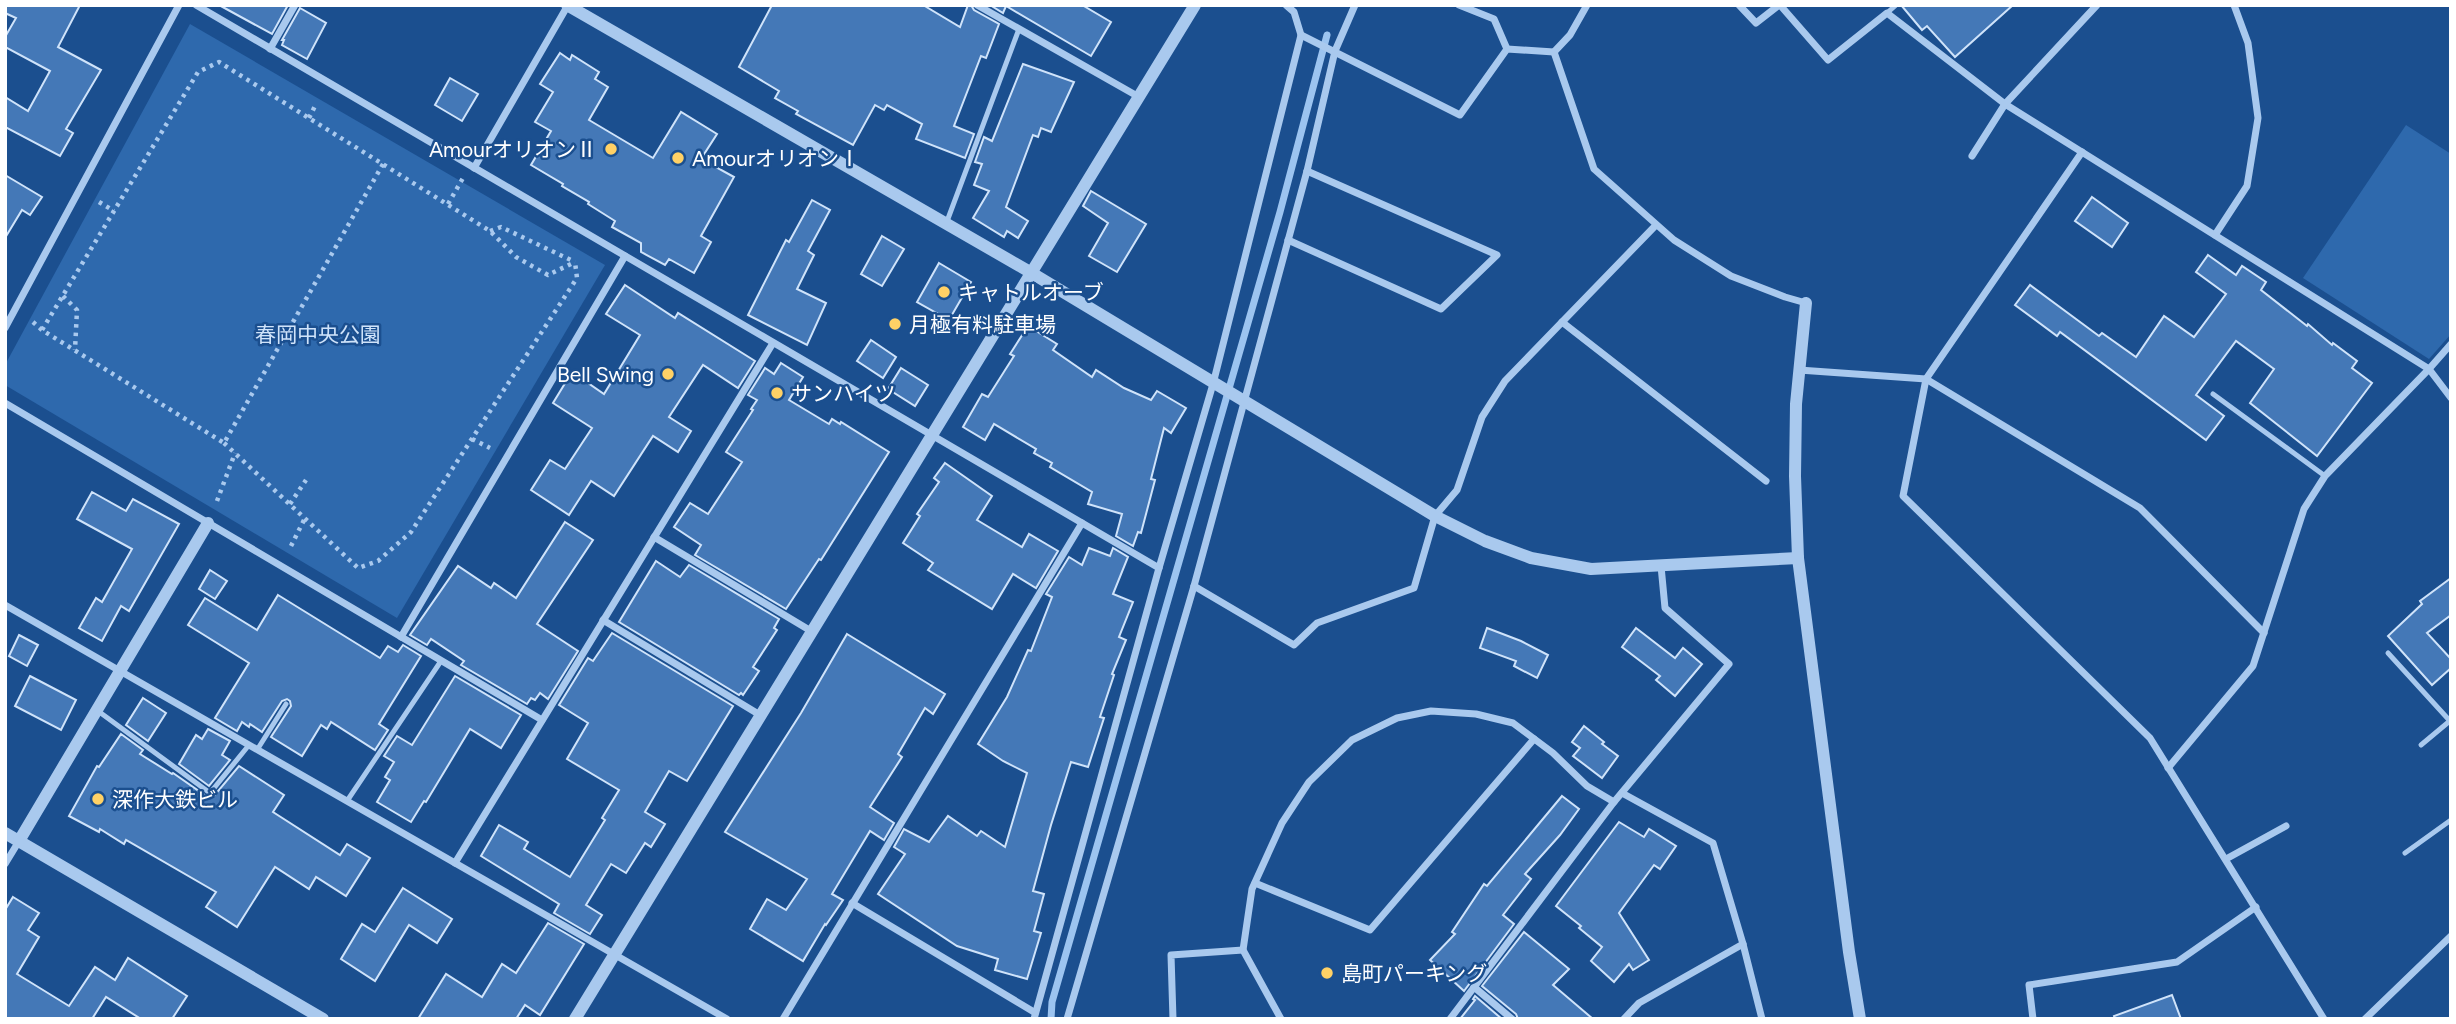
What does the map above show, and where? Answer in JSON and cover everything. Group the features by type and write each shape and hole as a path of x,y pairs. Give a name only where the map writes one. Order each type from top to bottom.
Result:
{"street":[{"path":"5,328 180,5"},
{"path":"196,5 1159,568"},
{"path":"270,49 295,5"},
{"path":"474,168 568,5 1030,272 1435,516 1485,541 1531,558 1591,569 1798,558"},
{"path":"977,5 1139,97"},
{"path":"575,1019 1195,5"},
{"path":"852,903 1034,1015 1213,384 1301,36 1294,12 1286,5"},
{"path":"1067,1019 1194,586 1307,171 1335,51 1355,5"},
{"path":"1459,5 1494,19 1507,49"},
{"path":"1554,52 1570,35 1587,5"},
{"path":"1739,5 1756,23 1779,5 1828,60 1887,13 2005,104 2429,369 2451,398"},
{"path":"1972,156 2005,104 2097,5"},
{"path":"2215,235 2247,186 2258,118 2248,43 2234,5"},
{"path":"1301,36 1460,115 1507,49"},
{"path":"1507,49 1554,52"},
{"path":"1554,52 1594,169 1674,240 1731,276 1806,303 1796,404 1798,558 1860,1019"},
{"path":"2082,152 1926,379 1903,496 2150,738 2325,1019"},
{"path":"1288,240 1441,309 1497,255 1307,171"},
{"path":"1194,586 1294,645 1317,623 1414,589 1435,516 1457,490 1482,417 1505,380 1656,225"},
{"path":"401,637 625,256"},
{"path":"1562,322 1766,481"},
{"path":"455,863 773,343"},
{"path":"2168,768 2253,666 2304,509 2325,476 2451,344"},
{"path":"1799,370 1926,379 2140,508 2264,634"},
{"path":"5,403 542,720"},
{"path":"5,864 208,523"},
{"path":"783,1019 1082,523"},
{"path":"654,537 811,631"},
{"path":"1450,1019 1614,802 1729,664 1665,608 1661,566"},
{"path":"5,605 727,1019"},
{"path":"603,620 760,715"},
{"path":"1281,1019 1243,950 1255,883 1282,823 1309,782 1352,740 1397,718 1431,711 1476,714 1513,723 1553,753 1587,786 1614,802"},
{"path":"1255,883 1370,930 1534,739"},
{"path":"1622,793 1713,843 1744,944 1762,1019"},
{"path":"2226,859 2286,826"},
{"path":"5,833 323,1019"},
{"path":"2033,1019 2029,985 2177,962 2256,906"},
{"path":"2365,1019 2451,936"},
{"path":"1624,1019 1639,1003 1744,944"},
{"path":"1173,1019 1171,955 1243,950"},
{"path":"1474,987 1512,1019"}],"lane":[{"path":"1887,13 1896,5"},
{"path":"946,224 1019,29"},
{"path":"2213,394 2325,476"},
{"path":"2388,653 2450,720 2421,745"},
{"path":"347,801 441,661"},
{"path":"257,750 286,704"},
{"path":"97,710 211,793 249,745"},
{"path":"2405,853 2451,820"}],"path":[{"path":"42,330 198,72 219,62 490,231 516,257 548,275 575,262"},
{"path":"309,118 317,103"},
{"path":"224,443 383,164"},
{"path":"448,204 465,174"},
{"path":"99,201 114,211"},
{"path":"490,231 501,227 575,262"},
{"path":"33,322 224,443 358,568 378,561 411,532 577,278 575,262"},
{"path":"63,296 77,310 75,350"},
{"path":"472,439 490,448"},
{"path":"217,500 235,453"},
{"path":"290,504 306,480"},
{"path":"291,546 305,518"}],"green space":[{"name":"春岡中央公園","path":"190,24 605,265 397,618 5,385 5,365"},
{"path":"2406,125 2451,154 2451,334 2429,359 2303,278"}],"building":[{"path":"5,5 80,5 58,47 101,70 66,129 73,133 60,156 5,127 5,97 28,111 50,71 5,47 5,37 16,18 5,13"},
{"path":"219,5 288,5 272,34"},
{"path":"772,5 923,5 960,27 968,5 971,5 974,10 999,24 986,58 981,56 954,126 974,134 965,158 916,139 922,124 887,105 884,110 875,105 853,145 796,114 798,111 775,98 779,91 739,67"},
{"path":"990,5 1082,5 1111,22 1091,56 1006,6 1003,13"},
{"path":"1901,5 2013,5 1955,57 1927,26 1922,30"},
{"path":"300,8 326,23 307,59 282,45 282,40"},
{"path":"560,53 570,60 572,55 599,72 595,79 608,87 589,120 653,158 681,112 717,134 701,159 734,177 701,236 711,242 694,273 669,259 665,265 641,252 641,243 612,227 615,221 531,165 551,131 535,122 553,92 540,84"},
{"path":"1023,64 1074,82 1051,132 1041,128 1038,137 1033,135 1006,207 1028,221 1018,238 1007,231 1004,237 973,218 989,191 974,185 982,164 975,162 984,137 992,141"},
{"path":"450,78 478,94 462,121 435,105"},
{"path":"5,175 42,197 30,215 22,210 5,238"},
{"path":"1091,191 1146,224 1117,272 1089,256 1108,223 1083,206"},
{"path":"2092,197 2128,223 2112,247 2075,221"},
{"path":"812,200 830,210 808,251 814,255 797,289 826,303 807,345 748,315 786,240 789,242"},
{"path":"882,236 904,249 882,286 861,274"},
{"path":"2208,255 2236,275 2242,266 2266,282 2261,290 2357,361 2352,368 2372,383 2317,456 2250,403 2274,369 2236,341 2196,395 2224,416 2206,440 2060,332 2057,336 2015,305 2030,285 2099,336 2102,333 2136,357 2164,316 2194,337 2226,294 2196,272"},
{"name":"キャトルオーブ","path":"939,263 971,282 949,320 917,302"},
{"path":"625,285 675,318 678,313 755,361 738,388 703,365 669,417 691,431 678,452 653,436 614,496 591,481 569,515 531,490 550,460 565,469 592,428 553,403 572,372 604,394 640,335 606,314"},
{"path":"1028,326 1057,344 1053,350 1092,377 1096,370 1124,388 1151,400 1157,391 1186,408 1171,433 1164,428 1151,479 1155,480 1141,533 1138,532 1133,546 1116,536 1122,514 1088,504 1092,492 1050,467 1052,463 1034,453 1036,449 994,424 985,440 963,427 982,394 988,397 1014,356 1010,354"},
{"path":"871,340 896,357 883,378 857,361"},
{"path":"781,363 803,377 789,400 829,424 832,419 840,424 841,422 889,452 821,560 819,559 786,609 695,555 701,545 674,527 690,503 708,514 742,462 726,452 757,400 748,395 765,368 774,374"},
{"path":"901,368 928,385 915,406 888,389"},
{"path":"945,463 992,496 977,520 1022,547 1029,534 1058,551 1036,588 1013,574 992,609 928,570 933,563 903,543 920,516 917,514 939,482 934,478"},
{"path":"92,492 126,511 133,499 179,524 129,611 121,606 102,641 79,628 96,598 102,602 132,549 77,519"},
{"path":"565,522 593,540 537,624 578,651 548,699 540,693 535,700 531,698 527,704 461,665 464,661 431,639 427,645 410,635 458,566 491,588 494,583 516,598"},
{"path":"1089,548 1110,556 1113,548 1128,557 1113,594 1133,602 1119,637 1126,640 1112,674 1114,675 1100,717 1104,718 1088,767 1071,762 1051,825 1033,891 1044,894 1034,931 1041,933 1027,979 995,970 998,959 957,946 878,894 905,854 894,847 904,829 929,842 948,816 977,836 981,831 1005,847 1027,773 978,744 1007,697 1028,650 1031,651 1052,597 1046,594 1069,557 1082,565"},
{"path":"656,561 680,577 689,565 779,619 774,628 777,630 753,667 759,671 743,695 619,622"},
{"path":"210,570 227,581 215,599 199,589"},
{"path":"2451,578 2451,615 2427,633 2451,659 2451,668 2432,685 2388,636 2422,604 2420,601"},
{"path":"278,595 380,658 388,646 398,652 403,645 421,656 379,724 388,730 375,750 331,722 327,729 321,725 302,756 271,737 291,706 287,699 282,701 262,732 242,722 237,731 215,718 249,663 188,625 205,598 257,630"},
{"path":"1487,628 1548,655 1537,678 1514,666 1516,661 1480,648"},
{"path":"1636,628 1675,658 1683,648 1702,664 1675,696 1656,680 1660,676 1622,647"},
{"path":"612,633 733,706 687,781 669,771 645,812 665,824 651,847 645,843 626,873 611,864 586,905 602,915 590,934 554,913 559,904 481,856 499,825 528,842 524,849 570,877 605,820 602,818 619,790 567,759 588,723 559,705 588,658 593,661"},
{"path":"847,634 945,694 933,714 925,708 898,754 902,757 870,807 894,823 884,840 870,831 832,894 843,900 803,961 750,929 767,899 786,910 807,879 725,832 801,713"},
{"path":"19,635 38,645 27,666 9,656"},
{"path":"30,676 76,700 61,730 15,706"},
{"path":"455,676 521,715 501,748 470,729 411,822 377,802 390,780 385,777 394,762 384,756 397,736 412,745"},
{"path":"143,698 166,713 148,741 126,725"},
{"path":"1584,726 1618,756 1602,778 1573,756 1580,748 1572,742"},
{"path":"208,729 230,741 222,755 230,760 209,786 179,764 196,735 202,739"},
{"path":"121,734 143,750 140,754 209,798 214,796 239,766 284,795 273,812 340,855 347,844 370,858 346,896 316,877 309,889 275,867 237,927 206,907 216,892 126,840 124,844 100,829 99,832 69,816 97,766 99,767"},
{"path":"1562,796 1579,809 1525,874 1531,879 1503,915 1514,924 1464,991 1430,960 1455,934 1452,932 1484,884 1487,886"},
{"path":"1619,822 1644,837 1649,829 1676,846 1660,869 1654,865 1619,913 1649,960 1633,970 1629,964 1614,982 1591,961 1602,947 1556,906"},
{"path":"403,888 452,919 437,943 409,925 375,981 341,959 362,924 375,932"},
{"path":"13,897 39,913 28,930 39,937 17,974 69,1006 95,967 115,980 128,958 187,996 172,1019 141,1019 106,997 92,1019 5,1019 5,910"},
{"path":"548,923 584,944 540,1015 525,1005 516,1019 418,1019 446,974 482,997 502,964 516,973"},
{"path":"1524,932 1569,969 1553,985 1593,1019 1518,1019 1516,1014 1482,986"},
{"path":"2172,995 2181,1019 2115,1019 2114,1016"},
{"path":"1475,996 1502,1019 1460,1019 1475,1000"}],"waterway":[{"path":"1051,1019 1052,1002 1280,212 1327,35"}],"place":[{"name":"AmourオリオンⅡ","path":"611,149"},
{"name":"AmourオリオンⅠ","path":"678,158"},
{"name":"キャトルオーブ","path":"944,292"},
{"name":"月極有料駐車場","path":"895,324"},
{"name":"Bell Swing","path":"668,374"},
{"name":"サンハイツ","path":"777,393"},
{"name":"深作大鉄ビル","path":"98,799"},
{"name":"島町パーキング","path":"1327,973"}]}
